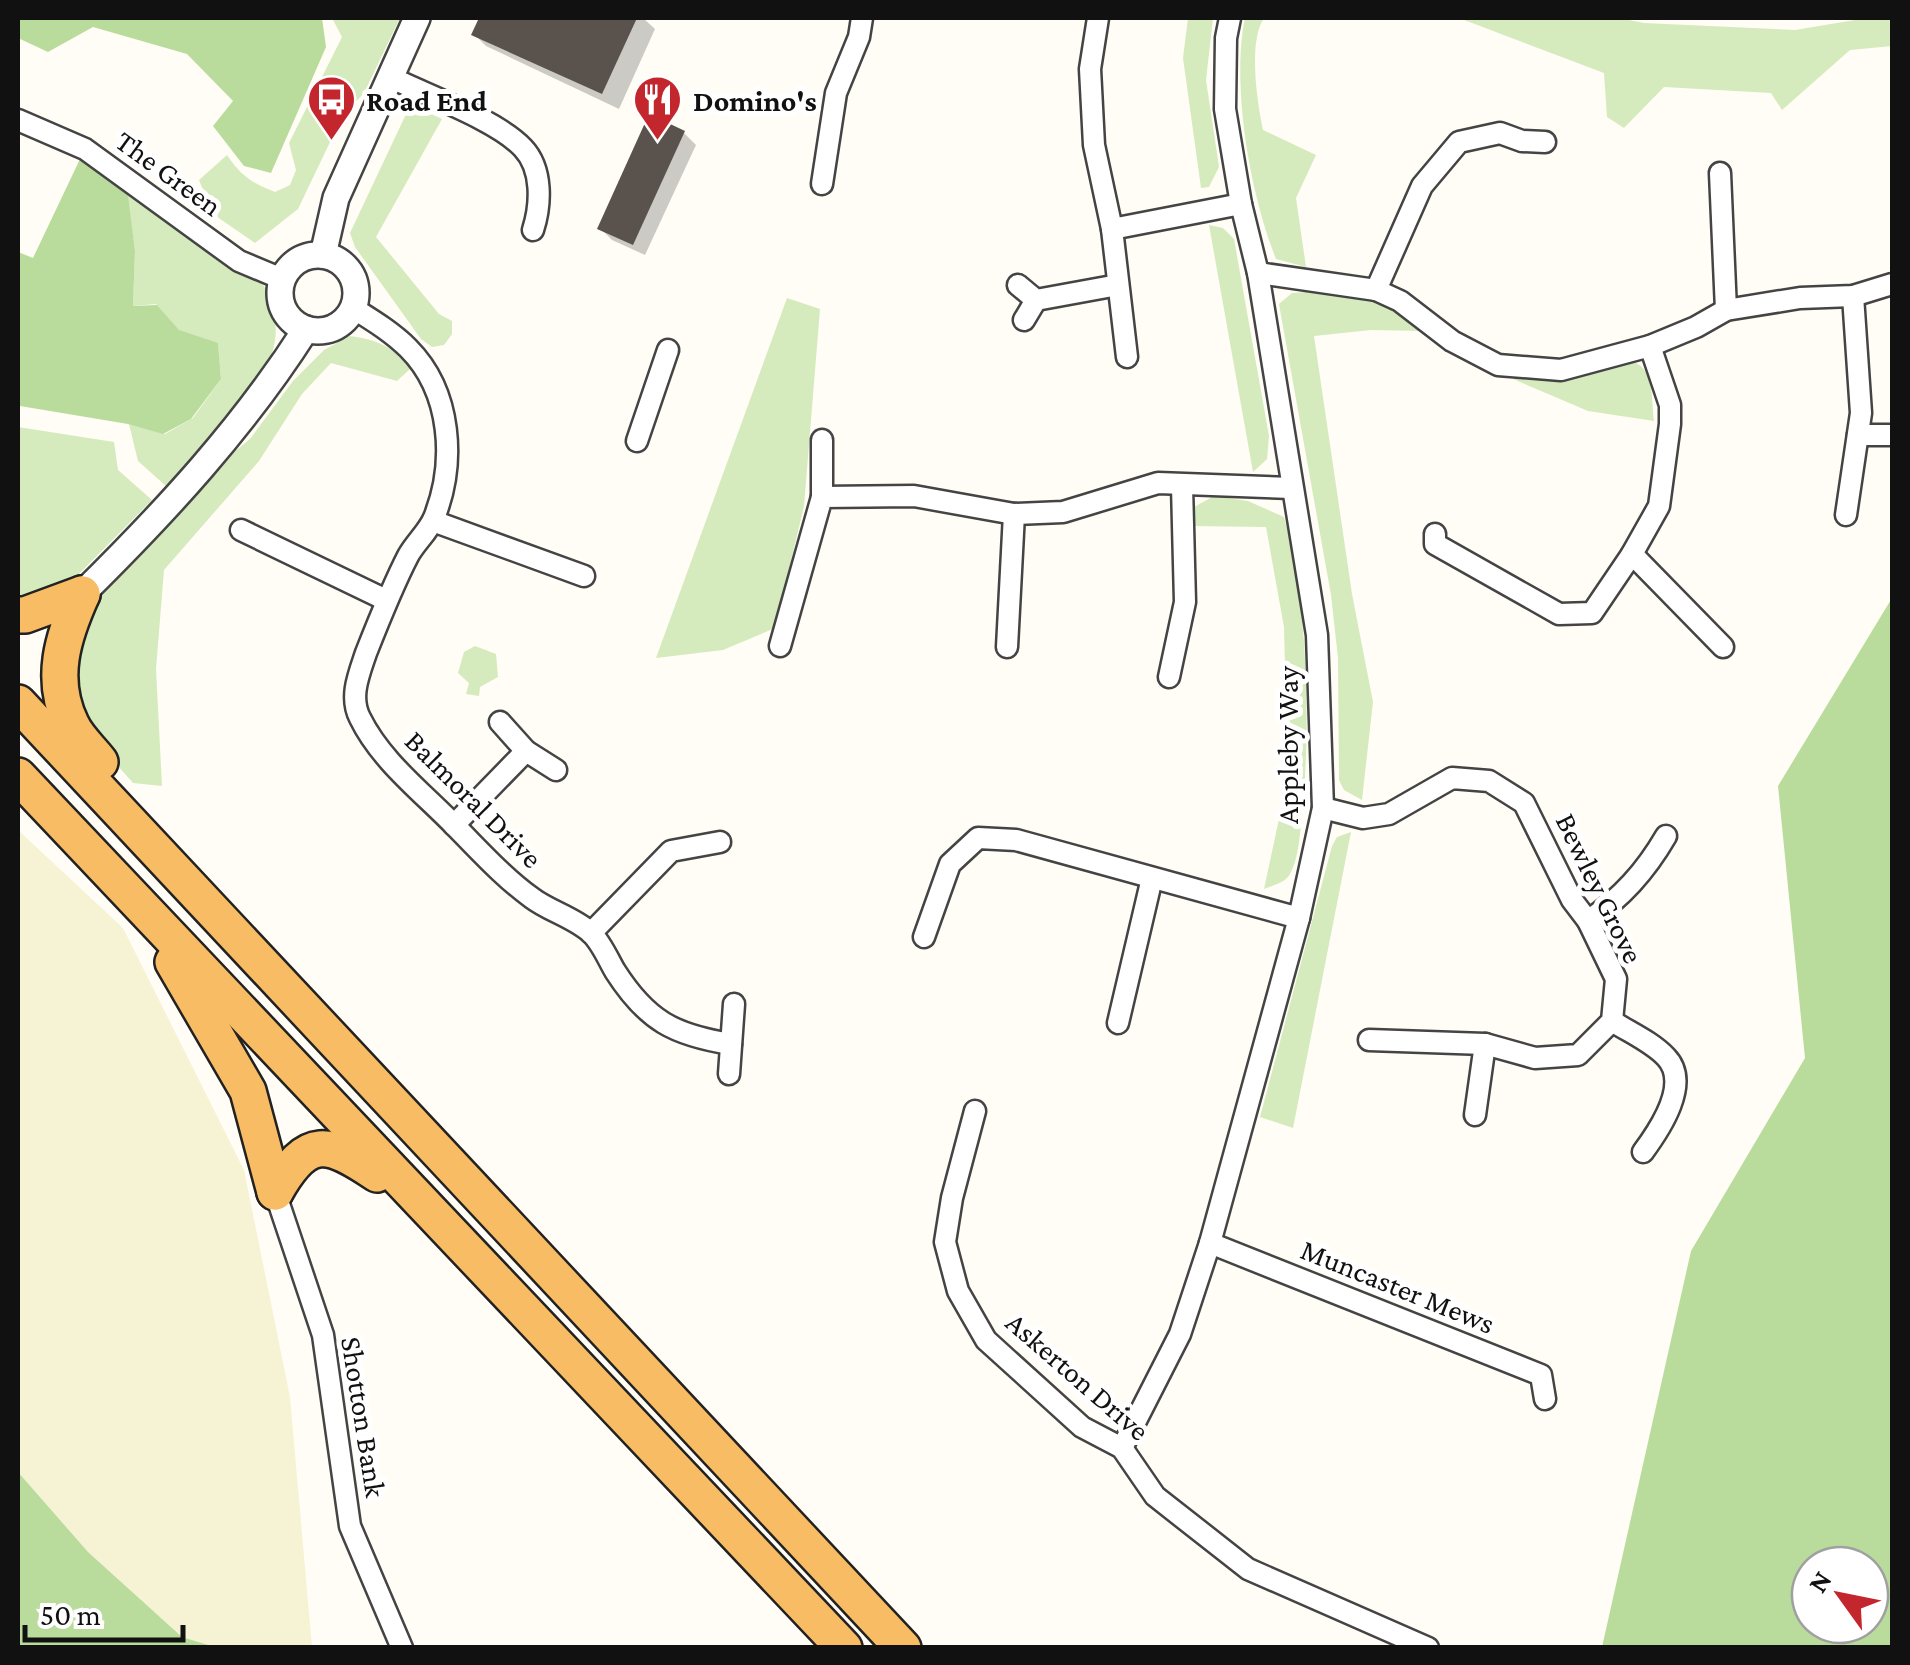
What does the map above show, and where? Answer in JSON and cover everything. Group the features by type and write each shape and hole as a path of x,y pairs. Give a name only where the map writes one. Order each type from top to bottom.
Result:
{"highway":[{"path":"18,614 25,615 82,594"},
{"path":"82,594 66,628 59,656 60,686 71,725 128,796 198,897"},
{"path":"18,703 903,1648"},
{"path":"18,776 844,1648"},
{"path":"134,900 248,1092 275,1192"},
{"path":"275,1192 289,1168 320,1148 344,1151 422,1203"}],"street":[{"path":"324,255 336,198 417,18"},
{"path":"822,184 836,92 859,37 862,18"},
{"path":"1098,18 1090,69 1094,144 1112,229 1127,358"},
{"name":"Appleby Way","path":"1122,1448 1180,1334 1210,1243 1299,918 1323,808 1317,635 1258,273 1241,204 1225,109 1230,18"},
{"path":"390,77 503,132 526,150 538,181 539,210 533,230"},
{"name":"The Green","path":"18,120 84,149 239,261 282,279"},
{"path":"1376,290 1422,186 1459,142 1500,133 1522,141 1545,142"},
{"path":"1720,173 1726,310"},
{"path":"1112,229 1241,204"},
{"path":"324,255 340,261 350,271 356,289 353,308 346,319 332,328 306,329 286,314 279,291 282,279 298,259 324,255"},
{"path":"1258,273 1376,290 1400,302 1452,341 1498,365 1561,370 1650,346 1726,310 1800,298 1853,296 1892,284"},
{"path":"1018,285 1036,300"},
{"path":"1024,320 1036,300 1118,286"},
{"path":"1846,515 1861,413 1853,296"},
{"name":"Balmoral Drive","path":"353,308 409,349 429,374 439,400 448,446 433,521 411,551 386,600 357,677 354,692 358,716 392,763 532,898 590,933 652,1017 692,1038 731,1044"},
{"path":"82,594 159,518 226,442 274,380 306,329"},
{"path":"1435,534 1434,544 1559,614 1592,612 1659,506 1670,405 1650,346"},
{"path":"637,441 668,350"},
{"path":"1858,435 1892,435"},
{"path":"780,646 822,497 822,440"},
{"path":"822,497 914,496 1014,514 1063,512 1158,483 1292,488"},
{"path":"1169,677 1185,602 1182,486"},
{"path":"1007,647 1014,514"},
{"path":"433,521 584,576"},
{"path":"242,530 386,600"},
{"path":"1632,554 1723,647"},
{"path":"500,722 526,751 556,770"},
{"path":"454,825 526,751"},
{"name":"Bewley Grove","path":"1323,808 1362,818 1390,814 1452,778 1489,781 1524,803 1616,979 1612,1021"},
{"path":"1588,921 1626,892 1649,866 1666,836"},
{"path":"924,937 950,864 978,838 1016,840 1299,918"},
{"path":"590,933 672,851 720,842"},
{"path":"1118,1022 1152,878"},
{"path":"728,1074 734,1004"},
{"path":"1368,1040 1486,1044 1535,1058 1578,1055 1612,1021 1663,1053 1674,1072 1672,1100 1643,1152"},
{"path":"1475,1115 1486,1044"},
{"name":"Askerton Drive","path":"975,1111 945,1242 958,1291 986,1340 1082,1427 1122,1448 1156,1496 1248,1569 1428,1648"},
{"name":"Shotton Bank","path":"275,1192 323,1335 350,1526 402,1648"},
{"name":"Muncaster Mews","path":"1210,1243 1542,1374 1545,1399"}],"shaded area":[{"path":"18,830 123,928 244,1170 290,1397 312,1647 215,1647 182,1637 88,1552 18,1472"}],"green space":[{"path":"18,18 322,18 326,47 271,173 244,166 213,126 233,101 187,54 93,27 48,52 18,38"},
{"path":"332,18 400,18 364,93 342,117 298,209 255,243 213,214 199,180 227,155 242,174 260,185 275,192 290,185 296,170 289,143 342,37"},
{"path":"1188,18 1213,18 1206,80 1219,167 1209,187 1201,188 1183,58"},
{"path":"1245,18 1264,18 1255,56 1263,130 1316,155 1296,198 1306,267 1276,259 1258,203 1242,107 1241,45"},
{"path":"1459,18 1619,18 1644,23 1795,30 1867,18 1892,18 1892,46 1850,50 1782,110 1771,93 1664,87 1624,128 1607,117 1604,73"},
{"path":"408,110 442,119 376,237 439,314 452,321 452,334 444,345 432,347 421,339 355,247 350,233"},
{"path":"81,157 127,188 135,251 133,306 157,305 179,330 218,343 221,379 191,419 163,434 128,424 20,406 18,252 33,258"},
{"path":"126,189 259,280 269,295 274,314 276,335 267,363 167,487 138,461 129,424 165,434 193,418 221,379 218,344 180,332 156,304 133,306 135,250"},
{"path":"1209,225 1223,228 1234,239 1269,436 1267,459 1253,472"},
{"path":"1292,293 1377,300 1422,331 1371,330 1314,336 1352,594 1373,702 1362,800 1344,790 1339,780 1338,658 1331,595 1279,304"},
{"path":"787,298 820,309 804,506 775,628 723,650 656,658"},
{"path":"350,336 384,345 410,369 397,381 331,363 302,394 259,461 164,570 156,669 162,786 133,783 80,723 70,667 89,601 216,467 250,439 293,381 324,350"},
{"path":"1629,361 1648,376 1654,421 1588,411 1513,379 1513,375 1572,375"},
{"path":"18,427 114,442 118,470 152,500 67,586 18,603"},
{"path":"1214,496 1248,501 1284,517 1303,625 1307,704 1300,837 1290,874 1264,889 1282,805 1287,743 1284,627 1266,527 1190,526 1194,507"},
{"path":"1892,598 1892,1647 1602,1647 1691,1251 1805,1058 1778,786"},
{"path":"475,646 496,654 498,677 480,687 479,696 466,694 469,683 458,673 464,652"},
{"path":"1351,832 1293,1128 1260,1117 1332,846 1337,837"},
{"path":"18,1472 88,1552 182,1637 215,1647 18,1647"}],"building":[{"path":"479,18 637,18 602,94 471,35"},
{"path":"649,114 685,131 633,245 597,229"}],"place":[{"name":"Road End","path":"331,142"},
{"name":"Domino's","path":"658,142"}]}
